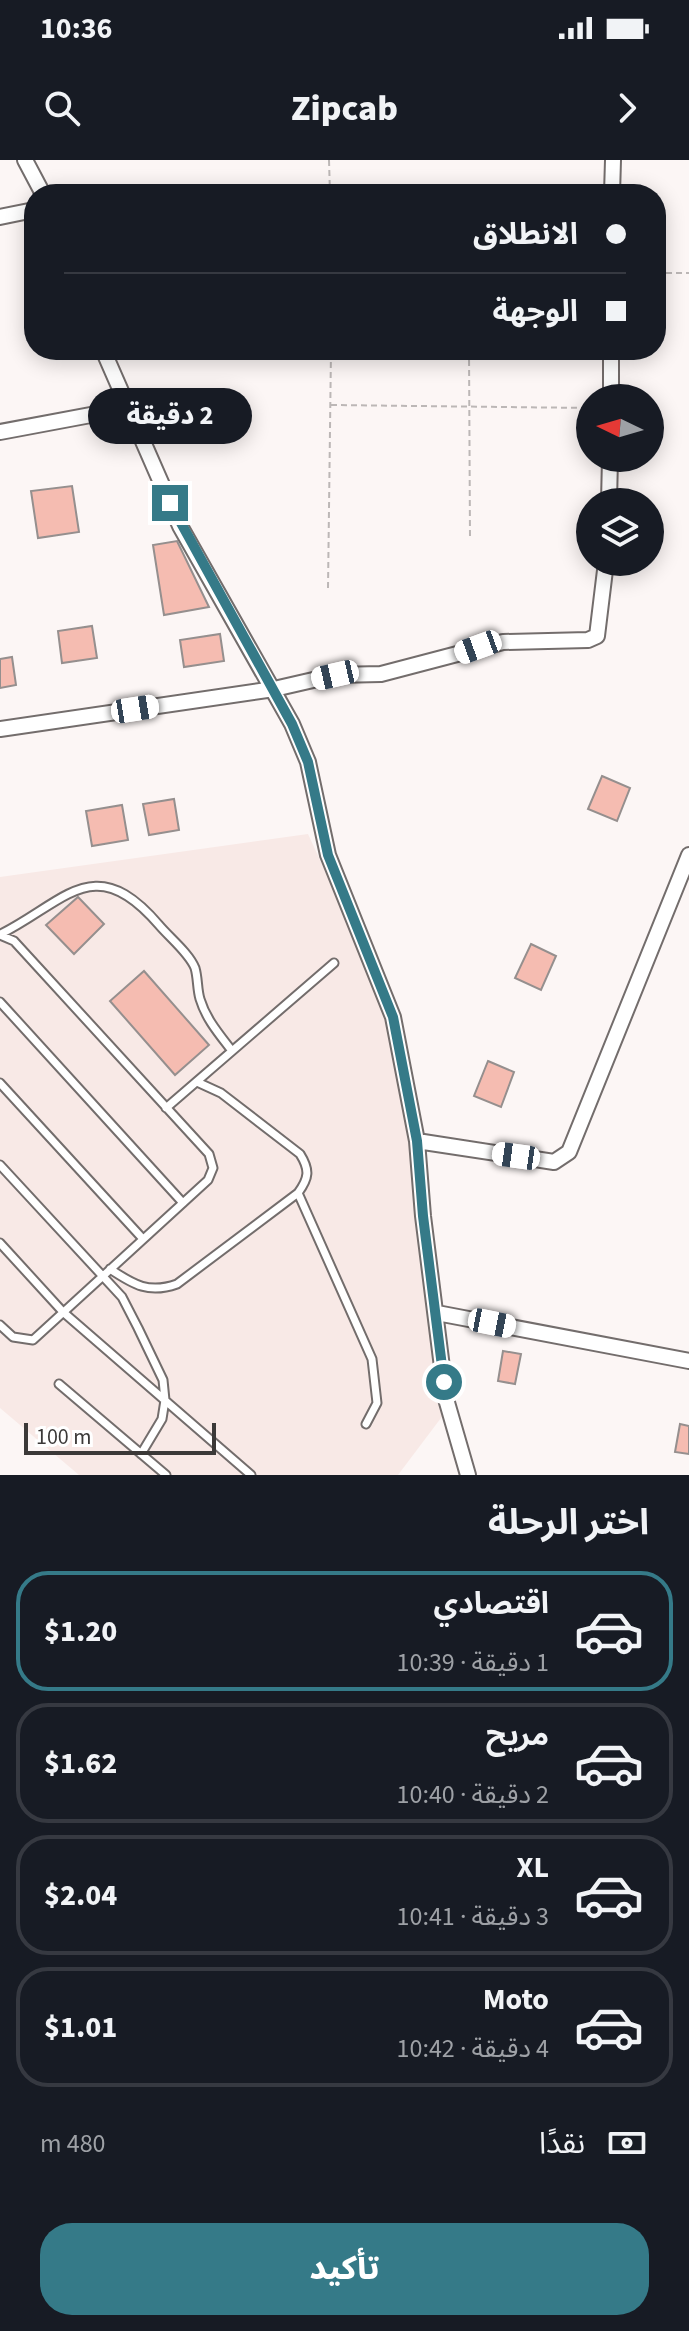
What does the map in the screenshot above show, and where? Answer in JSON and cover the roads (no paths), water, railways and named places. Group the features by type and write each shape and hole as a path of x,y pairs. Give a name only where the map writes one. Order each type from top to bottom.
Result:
{"street":[{"path":"25,160 38,184"},
{"path":"612,184 613,160"},
{"path":"0,217 24,212"},
{"path":"107,360 180,526 274,689 308,762 328,855 393,1017 417,1141 423,1216 446,1399 468,1475"},
{"path":"611,360 611,384"},
{"path":"0,432 128,408"},
{"path":"0,729 274,689 335,675 381,674 421,666 503,642 588,640 597,636 604,576"},
{"path":"417,1141 554,1162 562,1160 569,1152 689,855"},
{"path":"437,1313 689,1361"}],"lane":[{"path":"0,934 57,897 74,890 98,887 119,890 136,898 194,966 200,998 211,1025 232,1051"},
{"path":"0,934 14,941 209,1154 213,1168 208,1180 33,1340 13,1337 0,1325"},
{"path":"166,1108 334,963"},
{"path":"0,1002 183,1203"},
{"path":"110,1269 144,1289 158,1291 177,1284 298,1193 307,1180 308,1167 300,1154 221,1093 197,1082"},
{"path":"0,1083 143,1239"},
{"path":"0,1165 122,1297 138,1328 163,1380 165,1400 162,1419 141,1454"},
{"path":"298,1193 372,1359 377,1403 366,1424"},
{"path":"0,1243 63,1312 251,1475"},
{"path":"59,1384 166,1475"}]}
